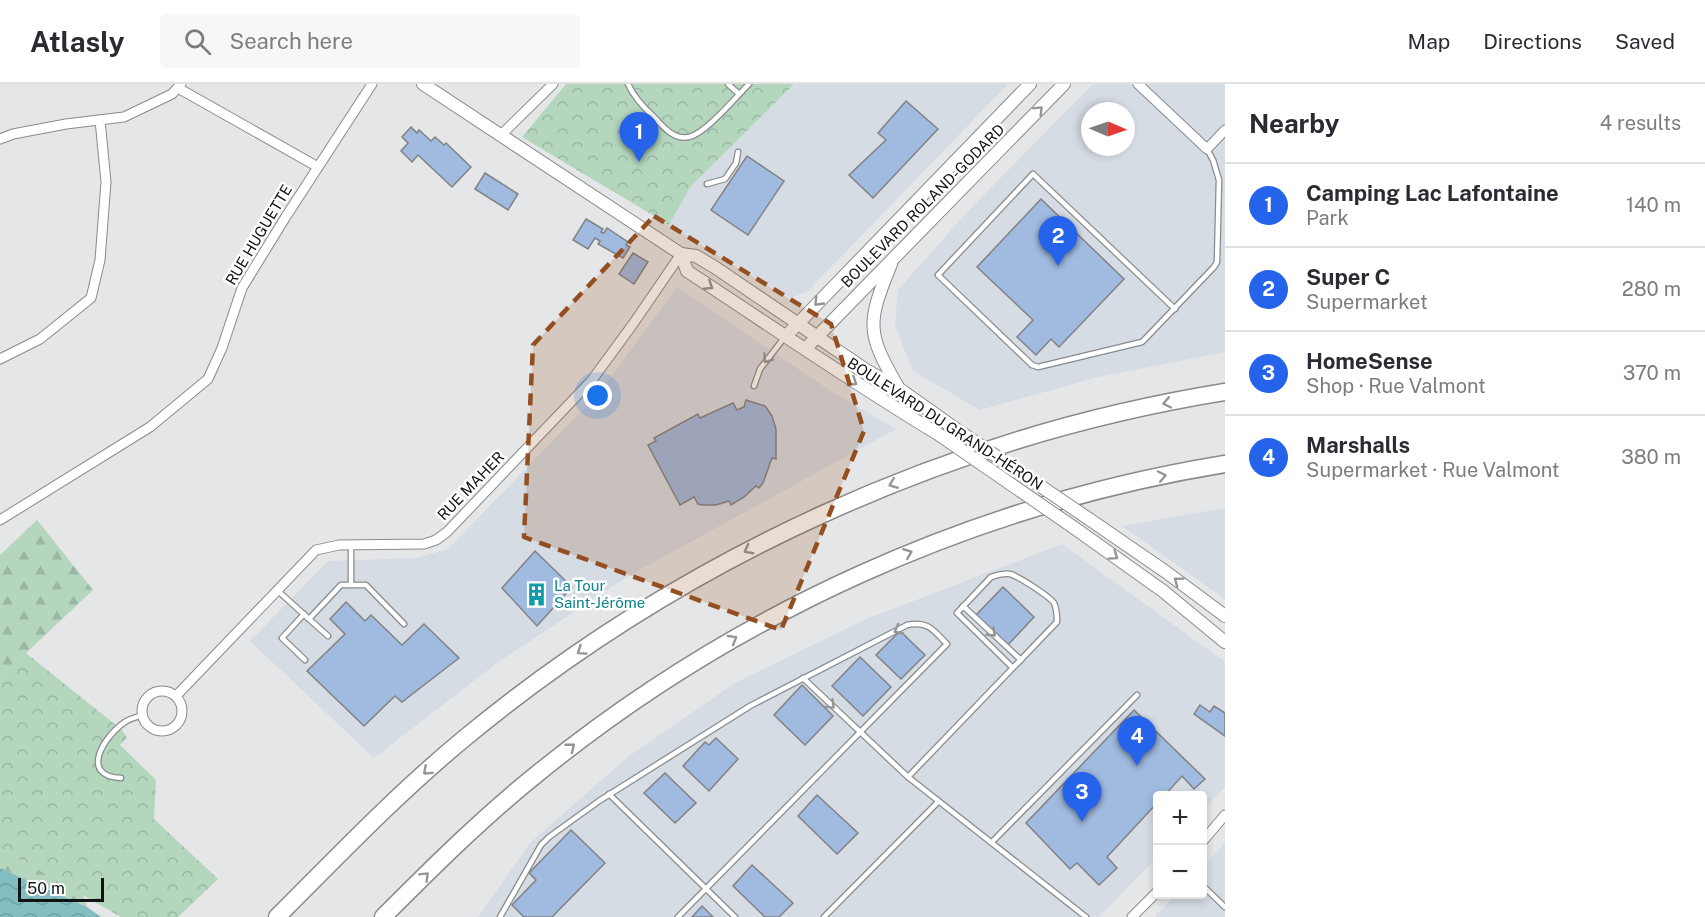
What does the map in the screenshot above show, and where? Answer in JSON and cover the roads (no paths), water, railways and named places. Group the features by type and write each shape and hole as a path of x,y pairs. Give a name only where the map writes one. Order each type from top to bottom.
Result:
{"highway":[{"path":"278,917 385,809 474,731 563,663 688,582 829,511 955,461 1093,419 1225,392"},
{"path":"383,917 486,818 588,734 677,673 764,622 869,570 991,522 1105,489 1225,464"}],"street":[{"name":"RUE HUGUETTE","path":"0,520 150,427 208,379 222,348 242,288 372,84"},
{"name":"BOULEVARD DU GRAND-HÉRON","path":"423,84 681,254 696,256 798,322 866,370 898,388 953,428 1166,572 1225,616"},
{"path":"501,135 553,84"},
{"name":"BOULEVARD ROLAND-GODARD","path":"786,336 1030,84"},
{"name":"BOULEVARD ROLAND-GODARD","path":"805,349 1064,84"},
{"path":"1138,84 1206,149 1225,130"},
{"path":"0,138 66,124 124,117 172,94 180,86 318,167"},
{"path":"0,359 40,339 91,298 100,260 106,182 100,120"},
{"name":"BOULEVARD DU GRAND-HÉRON","path":"681,254 687,272 849,380 938,434 1163,591 1225,642"},
{"name":"RUE MAHER","path":"176,696 316,550 351,544 424,544 436,540 447,532 592,380 681,254"},
{"path":"895,256 875,304 873,326 881,357 898,388"},
{"path":"165,691 176,696 181,704 182,713 177,723 171,728 162,730 154,728 147,723 143,715 144,702 154,693 165,691"},
{"path":"1207,837 1225,815"},
{"path":"1132,917 1153,896"}],"lane":[{"path":"628,84 634,97 666,131 689,137 703,130 749,84"},
{"path":"728,84 739,94"},
{"path":"1175,309 1033,174 938,275 1032,365 1038,367 1142,342 1175,309 1214,267 1216,262 1219,180 1213,160 1206,149"},
{"path":"707,184 725,179 736,163 738,152"},
{"path":"754,386 760,369 786,336"},
{"path":"351,544 351,585"},
{"path":"908,777 1021,660 1057,622 1054,604 1048,597 1012,574 997,574 991,577 957,613 1013,668"},
{"path":"309,619 342,585 366,585 404,624"},
{"path":"277,590 328,636"},
{"path":"963,606 1021,660"},
{"path":"304,614 282,638 305,660"},
{"path":"500,917 532,858 549,837 609,794 750,706 802,678 908,625 918,623 927,625 947,644 678,917"},
{"path":"802,678 908,777 1086,917"},
{"path":"992,842 1137,695"},
{"path":"121,778 109,776 101,769 98,759 99,751 123,723 143,715"},
{"path":"609,794 735,917"},
{"path":"824,917 938,802"},
{"path":"1207,889 1225,907"}],"water":[{"path":"0,868 87,907 101,917 0,917"}],"place":[{"name":"Camping Lac Lafontaine","path":"639,162"},
{"name":"Super C","path":"1058,266"},
{"name":"La Tour Saint-Jérôme","path":"536,595"},
{"name":"Marshalls","path":"1137,766"},
{"name":"HomeSense","path":"1082,822"}]}
